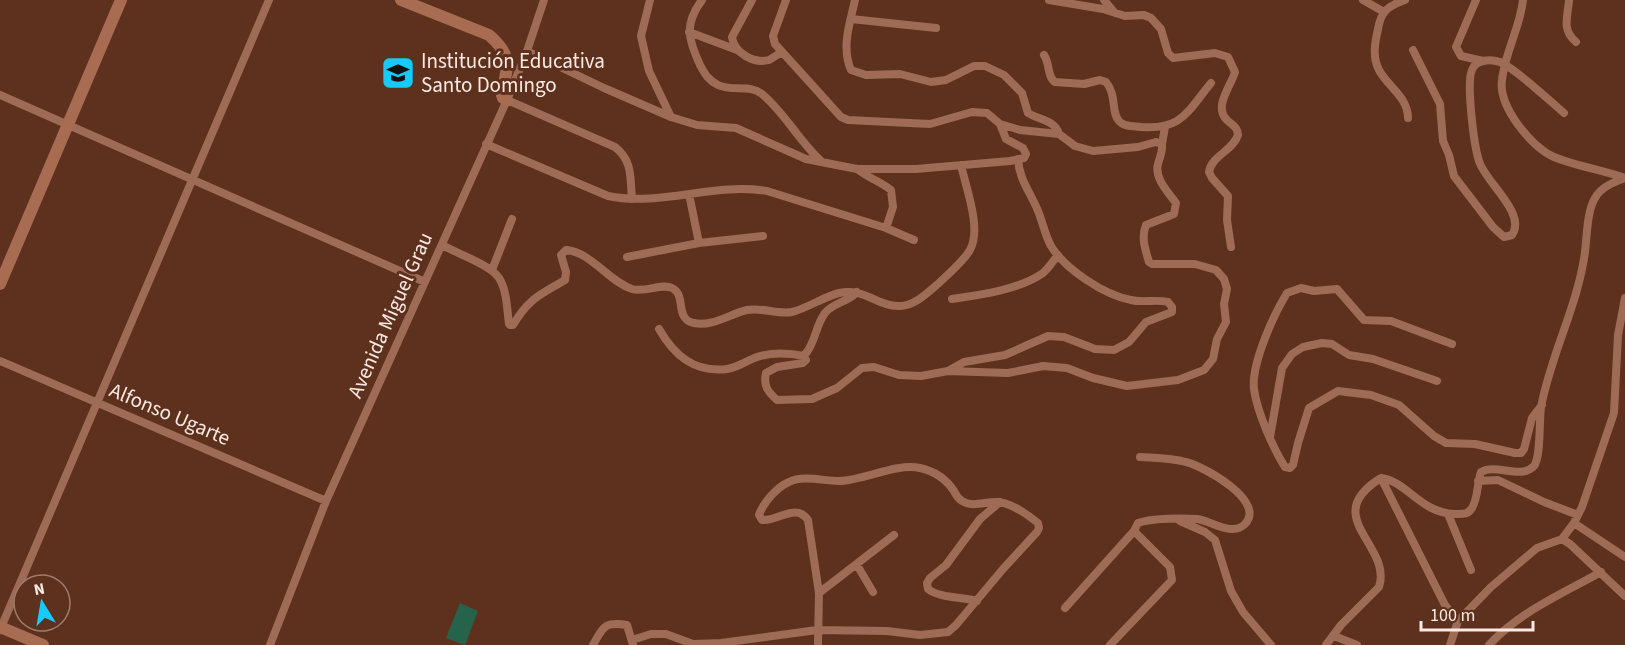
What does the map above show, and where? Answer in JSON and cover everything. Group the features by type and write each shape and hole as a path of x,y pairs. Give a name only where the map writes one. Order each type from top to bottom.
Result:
{"street":[{"path":"0,284 121,0"},
{"path":"43,645 0,628 269,0"},
{"path":"401,0 489,34 500,45 507,58 503,98 615,147 626,156 630,169 632,200"},
{"name":"Avenida Miguel Grau","path":"270,645 326,501 507,100 544,0"},
{"path":"650,0 640,36 649,71 671,117"},
{"path":"702,0 691,20 689,32 691,44 707,78 719,86 760,92 780,113 808,150 821,161"},
{"path":"737,50 732,37 752,0"},
{"path":"786,0 773,36 775,44 841,117 848,120 930,124 972,112 987,113 1000,124 1020,130 1059,134 1075,146 1093,151 1138,147 1156,142 1162,144"},
{"path":"855,0 846,50 846,59 851,70 867,75 900,74 931,82 946,80 974,66 985,66 1004,75 1022,93 1028,113 1050,122 1057,128 1059,134"},
{"path":"1049,0 1103,9 1125,16 1144,15 1151,18 1161,29 1168,53 1173,58 1220,54 1228,57 1234,66 1234,75 1224,96 1222,108 1226,119 1237,128 1238,138 1212,162 1209,168 1212,178 1228,196 1227,220 1231,247"},
{"path":"1104,0 1115,14"},
{"path":"1363,0 1383,12"},
{"path":"1405,0 1394,3 1383,12 1375,45 1377,65 1404,101 1408,118"},
{"path":"1476,0 1456,47 1461,56 1505,64 1564,113"},
{"path":"1523,0 1519,27 1505,64 1501,85 1505,105 1542,150 1555,157 1625,178"},
{"path":"1569,0 1565,26 1576,42"},
{"path":"851,19 936,28"},
{"path":"689,32 737,50 751,59 769,60 782,52"},
{"path":"1413,50 1440,104 1443,141 1456,181 1492,227 1504,237 1509,237 1516,226 1512,211 1484,172 1477,154 1470,83 1472,70 1482,61"},
{"path":"527,51 671,117 697,125 736,128 806,159 857,168 916,169 1024,158 1026,154 1023,148 1006,139 1000,124"},
{"path":"1044,55 1049,66 1050,78 1055,82 1084,84 1100,80 1106,82 1113,94 1116,116 1121,123 1135,126 1165,127 1179,120 1211,83"},
{"path":"0,95 425,282"},
{"path":"857,292 851,298 833,306 825,314 819,323 812,346 804,356 806,360 803,363 777,367 766,373 764,381 767,391 777,400 812,399 837,387 862,368 874,367 899,375 921,376 948,371 1008,373 1051,366 1067,368 1093,378 1127,386 1178,380 1204,370 1213,359 1217,339 1226,322 1224,304 1227,289 1224,279 1216,270 1195,264 1158,264 1149,261 1144,245 1146,225 1174,214 1177,208 1157,175 1157,166 1163,150 1165,127"},
{"path":"486,144 608,196 632,200 752,188 886,228 914,240"},
{"path":"948,371 964,362 1005,355 1048,336 1064,337 1095,349 1113,350 1129,342 1146,322 1172,312 1172,305 1166,301 1134,301 1108,291 1081,275 1058,255 1048,240 1038,210 1024,184 1019,171 1018,159"},
{"path":"441,245 492,270 500,278 510,325 537,295 565,279 566,272 561,255 566,250 583,256 630,288 642,291 666,286 673,288 679,294 684,316 697,324 714,322 751,309 792,312 831,296 848,292 857,292 892,305 908,305 927,294 968,254 974,239 975,227 961,165"},
{"path":"857,168 865,176 881,182 891,190 892,207 886,228"},
{"path":"1381,478 1392,480 1429,508 1448,514 1464,514 1473,507 1481,472 1490,468 1525,471 1533,467 1538,458 1542,405 1583,266 1589,212 1594,199 1607,186 1625,178"},
{"path":"689,194 699,243"},
{"path":"492,270 512,219"},
{"path":"627,257 699,243 763,236"},
{"path":"952,299 994,292 1036,277 1048,268 1058,255"},
{"path":"1452,344 1390,321 1364,320 1337,289 1314,291 1301,288 1287,293 1268,331 1254,380 1256,397 1270,440 1285,467 1290,468 1293,465 1309,408 1338,391 1371,395 1399,405 1434,436 1446,443 1474,444 1515,453 1521,453 1524,449 1532,418 1542,405"},
{"path":"1450,645 1458,621 1491,587 1537,548 1562,539 1576,519 1614,413 1618,335 1625,298"},
{"path":"659,329 668,345 682,359 705,368 728,369 761,355 804,356"},
{"path":"1270,440 1282,368 1287,359 1303,347 1322,343 1332,344 1349,355 1373,359 1437,381"},
{"name":"Alfonso Ugarte","path":"0,362 326,501"},
{"path":"1065,608 1134,531 1135,526 1142,521 1199,519 1230,529 1247,522 1249,508 1243,498 1208,470 1185,461 1140,457"},
{"path":"593,645 600,630 613,624 627,625 633,643 651,634 666,634 693,644 721,643 817,630 887,631 920,635 948,632 1039,528 1036,521 1000,502 974,505 964,503 957,498 950,485 939,475 917,467 906,467 853,479 788,482 776,490 759,515 764,520 792,512 800,513 809,523 819,593 817,630 818,645"},
{"path":"1381,478 1445,605 1458,621"},
{"path":"1326,645 1341,625 1379,587 1382,580 1381,571 1362,534 1354,510 1362,494 1381,478"},
{"path":"1478,481 1498,480 1544,502 1576,519 1625,557"},
{"path":"977,601 933,593 928,589 927,584 930,578 946,565 980,519 1000,502"},
{"path":"1448,514 1471,570"},
{"path":"1178,520 1205,532 1215,540 1231,591 1243,612 1271,645"},
{"path":"1110,645 1172,580 1170,567 1134,531"},
{"path":"819,593 894,535"},
{"path":"1562,539 1625,596"},
{"path":"856,564 873,592"},
{"path":"1489,645 1502,630 1514,622 1552,598 1601,572"},
{"path":"1334,636 1357,645"}],"green space":[{"path":"460,603 478,611 465,645 446,638"}],"place":[{"name":"Institución Educativa Santo Domingo","path":"398,73"}]}
